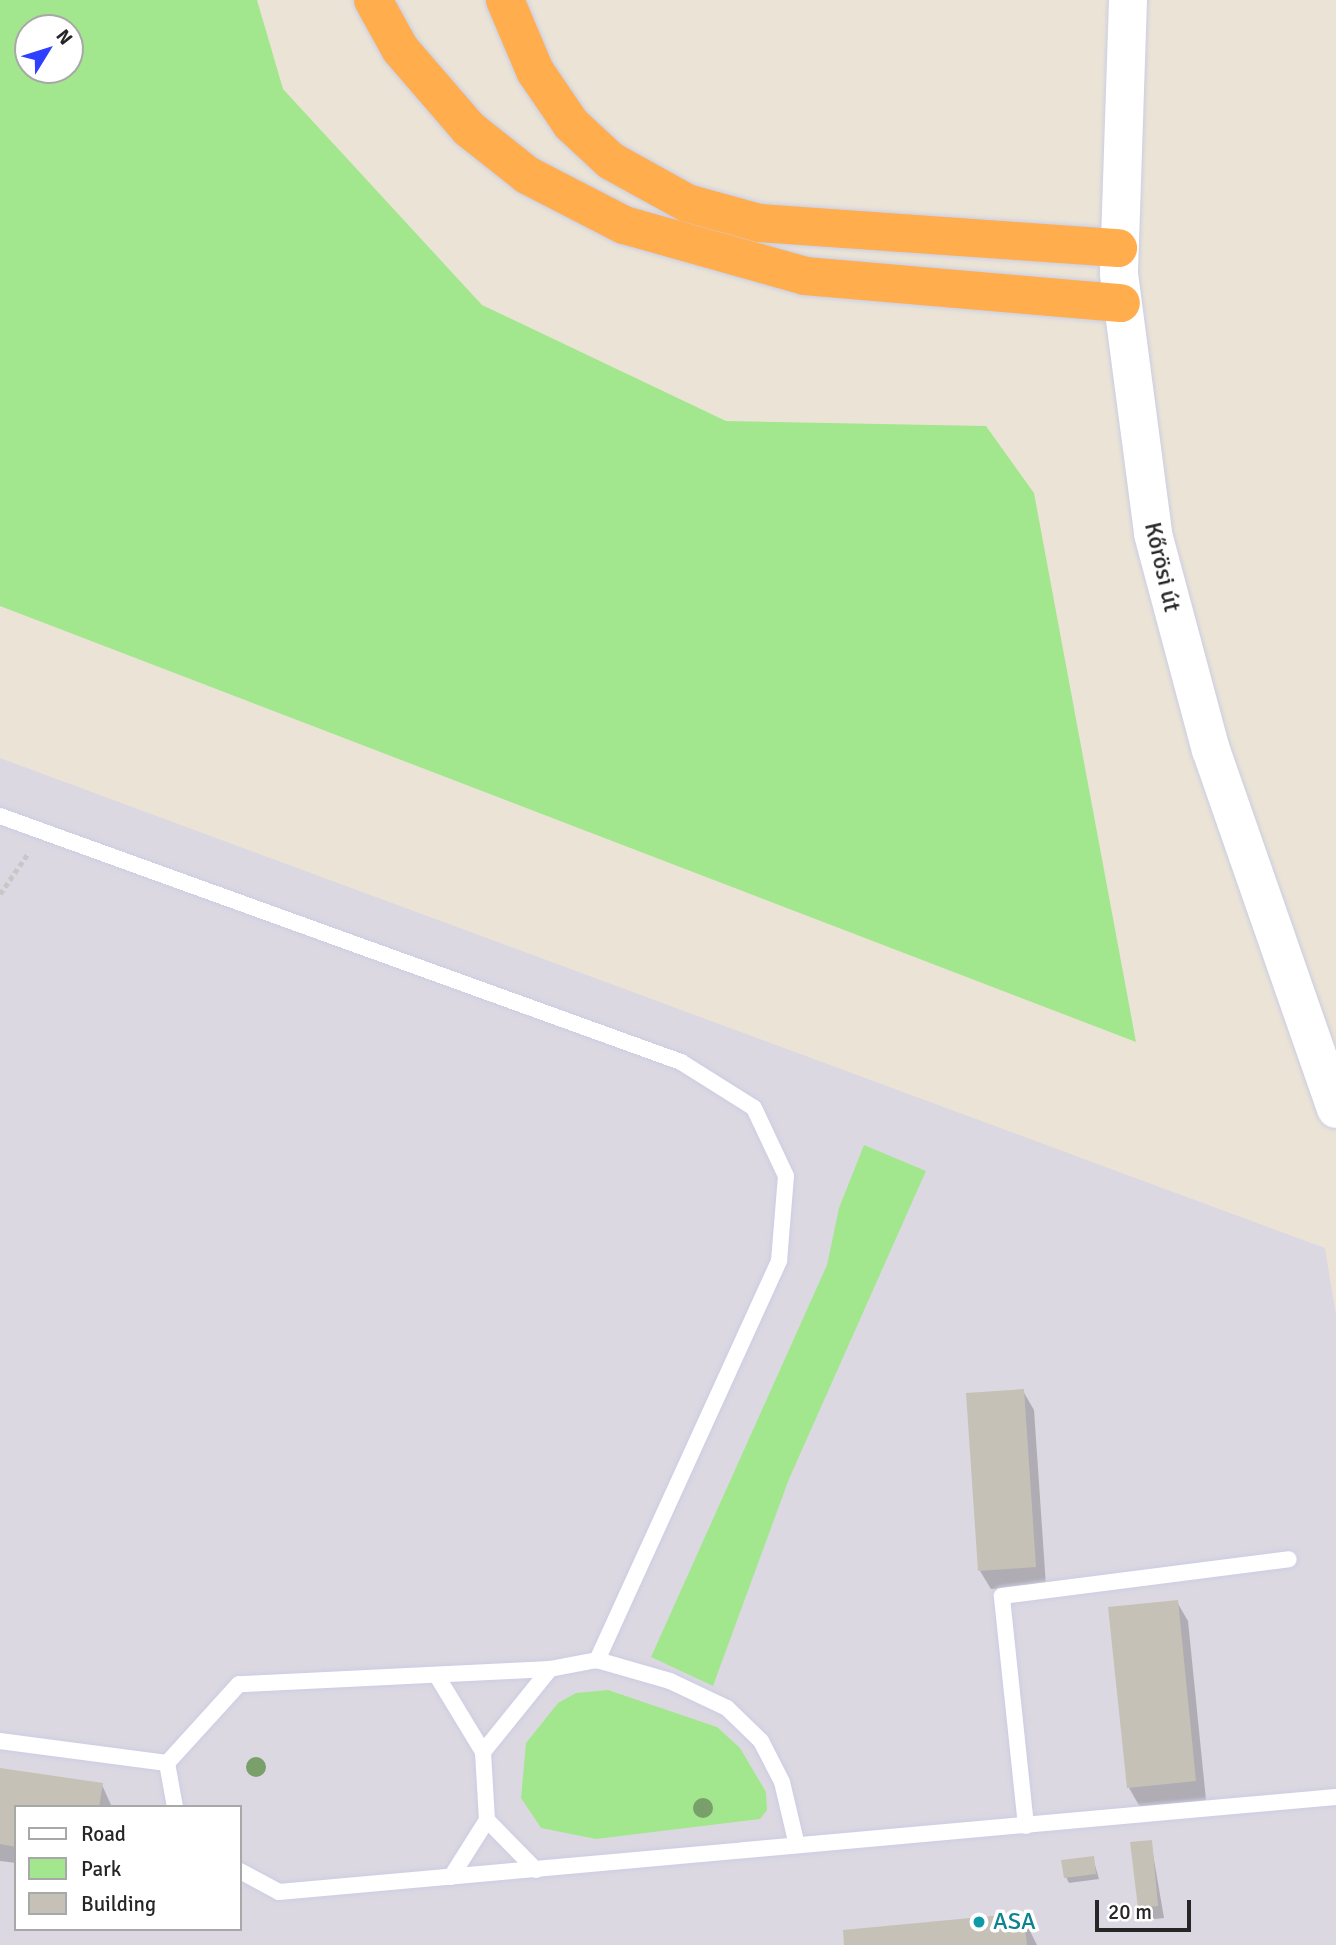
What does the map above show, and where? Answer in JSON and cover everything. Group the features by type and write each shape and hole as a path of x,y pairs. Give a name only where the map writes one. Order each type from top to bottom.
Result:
{"highway":[{"path":"373,0 400,49 469,129 527,175 624,225 716,256 805,276 1121,303"},
{"path":"505,0 530,62 571,124 611,161 687,203 759,223 1118,248"}],"main road":[{"name":"Kőrösi út","path":"1128,0 1118,248 1121,303 1138,456 1166,596 1210,750 1336,1109"}],"lane":[{"path":"0,816 681,1062 754,1108 786,1177 779,1261 597,1660"},
{"path":"1026,1826 1002,1596 1289,1559"},
{"path":"167,1763 239,1684 550,1669 597,1660 670,1681 727,1708 761,1741 782,1782 796,1841"},
{"path":"483,1752 550,1669"},
{"path":"437,1676 483,1752 487,1820 451,1877"},
{"path":"0,1741 167,1763"},
{"path":"167,1763 175,1805"},
{"path":"242,1872 279,1892 536,1870 796,1841 1026,1826 1336,1797"},
{"path":"487,1820 536,1870"}],"path":[{"path":"0,894 43,832"}],"shaded area":[{"path":"0,758 1325,1248 1336,1315 1336,1945 0,1945"}],"green space":[{"path":"0,0 257,0 283,89 482,305 726,421 986,426 1034,493 1136,1042 0,606"},
{"path":"864,1145 926,1171 789,1479 713,1686 651,1657 827,1265 839,1208"},
{"path":"608,1690 717,1727 740,1748 766,1792 767,1810 760,1819 596,1839 541,1828 521,1798 526,1743 558,1703 576,1693"}],"building":[{"path":"1024,1389 1036,1567 978,1571 966,1393"},
{"path":"1178,1600 1196,1781 1127,1788 1108,1607"},
{"path":"0,1768 103,1783 99,1805 14,1805 14,1847 0,1844"},
{"path":"1152,1840 1158,1906 1138,1908 1130,1842"},
{"path":"1094,1856 1096,1874 1064,1878 1061,1860"},
{"name":"ASA","path":"1023,1913 1027,1945 844,1945 843,1930"}],"place":[{"name":"ASA","path":"979,1922"}]}
